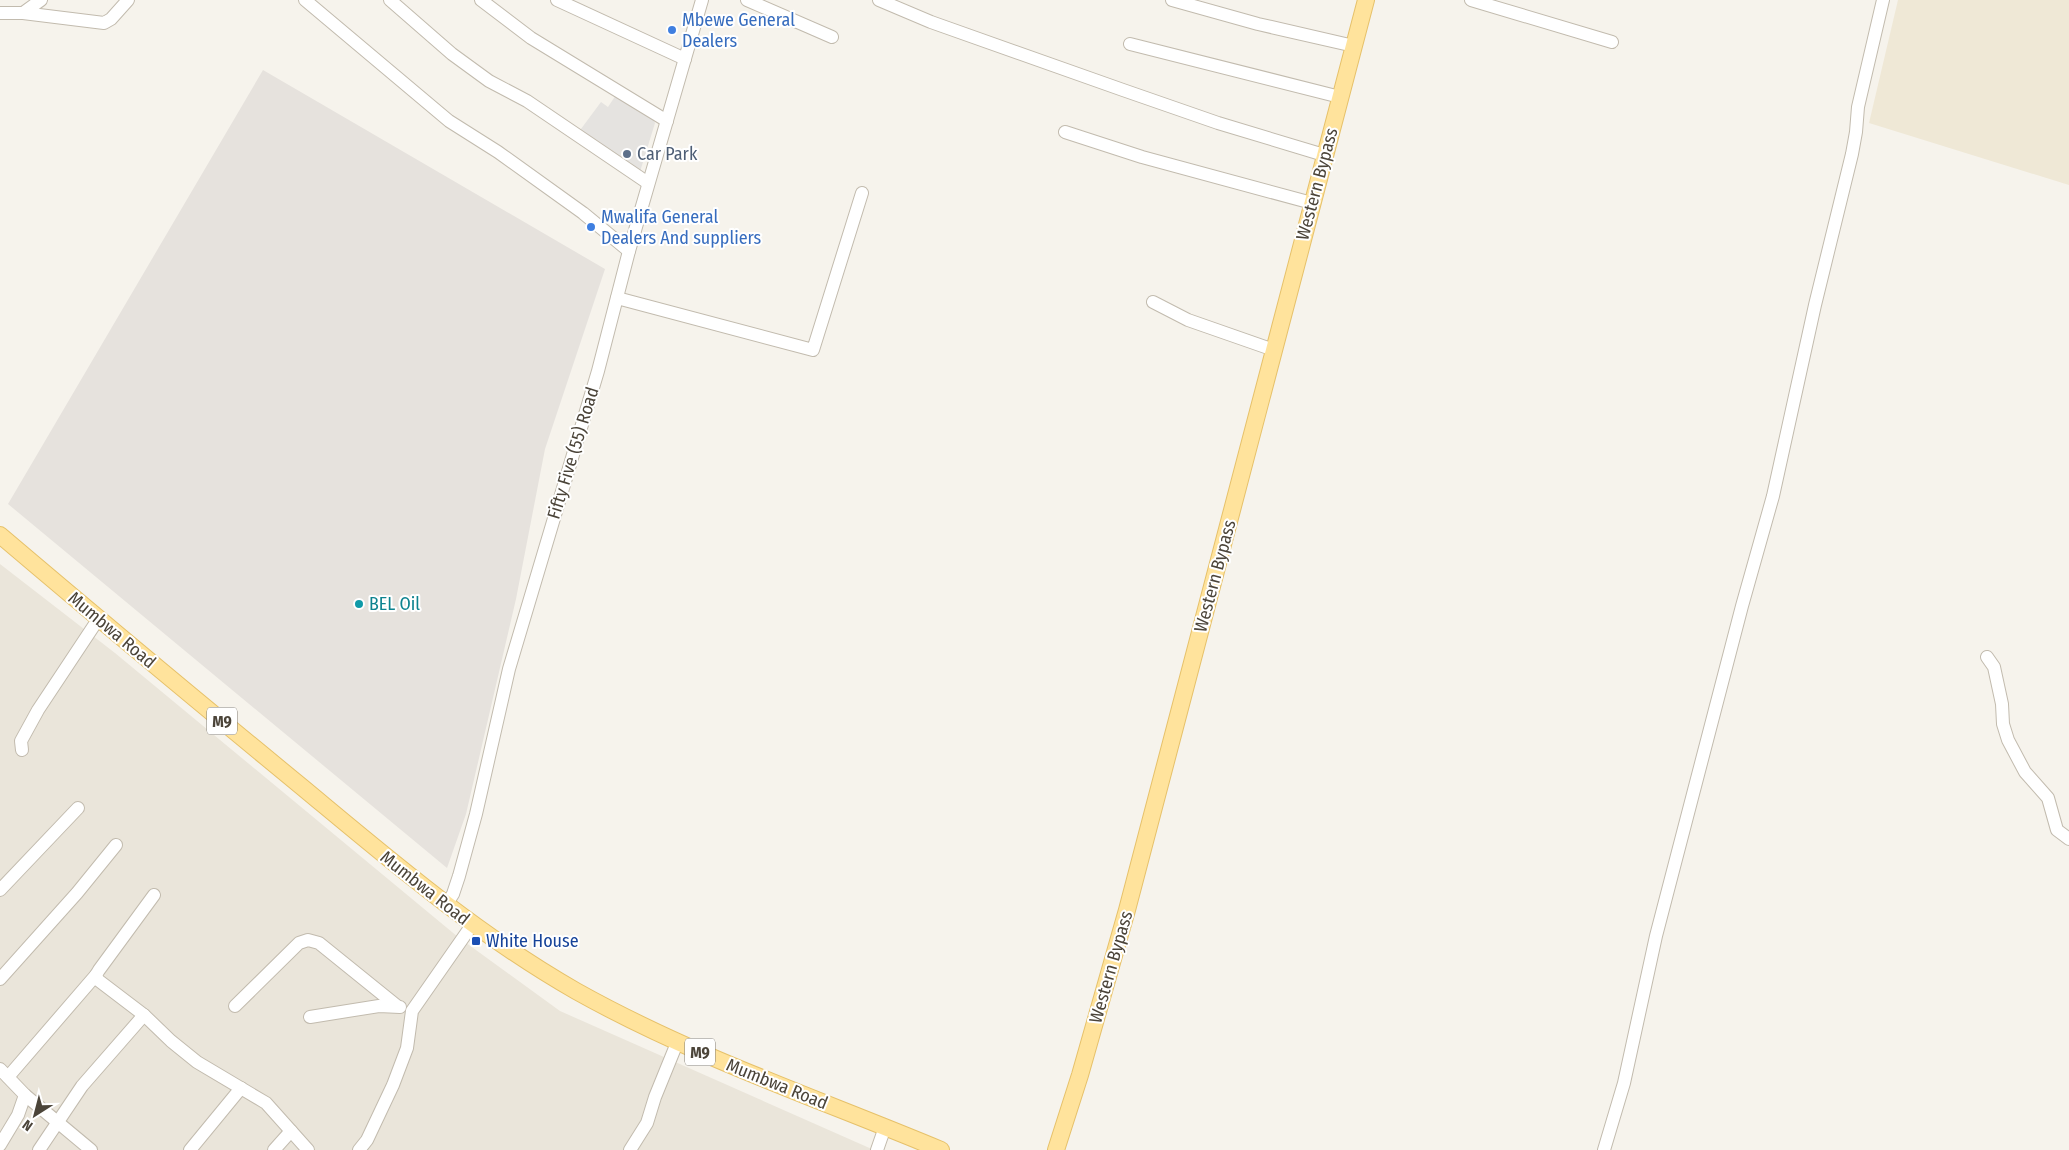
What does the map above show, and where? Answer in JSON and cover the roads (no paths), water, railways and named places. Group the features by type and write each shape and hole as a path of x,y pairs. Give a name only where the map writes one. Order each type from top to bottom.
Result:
{"main road":[{"name":"Western Bypass","path":"1056,1150 1061,1142 1130,900 1366,0"},
{"name":"Mumbwa Road","path":"0,535 98,618 472,925 575,990 677,1043 942,1150"},
{"path":"1048,1150 1061,1142"}],"street":[{"path":"24,14 42,0"},
{"path":"0,13 104,23 128,0"},
{"path":"305,0 449,121 498,152 583,213 629,251"},
{"path":"390,0 452,54 489,81 527,101 648,183"},
{"path":"481,0 531,38 667,121"},
{"path":"557,0 685,59"},
{"name":"Fifty Five (55) Road","path":"446,905 453,894 459,876 476,814 509,669 598,371 648,183 702,0"},
{"path":"747,0 832,37"},
{"path":"879,0 930,22 1123,90 1218,123 1324,155"},
{"path":"1172,0 1258,24 1354,46"},
{"path":"1471,0 1612,42"},
{"path":"1604,1150 1624,1083 1656,936 1742,606 1776,486 1815,304 1852,154 1858,107 1883,0"},
{"path":"1130,44 1340,97"},
{"path":"1065,132 1142,157 1312,203"},
{"path":"617,298 813,350 862,193"},
{"path":"1153,302 1188,320 1274,350"},
{"path":"22,750 21,742 38,710 98,618"},
{"path":"1987,657 1994,667 2002,704 2003,724 2008,740 2025,772 2036,787 2048,798 2057,830 2069,840"},
{"path":"0,890 78,808"},
{"path":"0,979 77,893 116,845"},
{"path":"92,1150 25,1095 4,1073 96,975 154,895"},
{"path":"359,1150 366,1140 393,1085 407,1048 412,1012 472,925"},
{"path":"235,1006 298,943 308,940 319,943 397,1006 412,1012"},
{"path":"96,975 98,980 144,1015 171,1041 197,1062 266,1103 308,1150"},
{"path":"310,1017 379,1006 397,1006"},
{"path":"39,1150 82,1086 144,1015"},
{"path":"630,1150 646,1122 654,1097 677,1043"},
{"path":"190,1150 241,1088"},
{"path":"0,1145 18,1115 25,1095"},
{"path":"877,1150 885,1127"},
{"path":"274,1150 291,1130"}],"place":[{"name":"Mbewe General Dealers","path":"672,30"},
{"name":"Car Park","path":"627,154"},
{"name":"Mwalifa General Dealers And suppliers","path":"591,227"},
{"name":"BEL Oil","path":"359,604"},
{"name":"White House","path":"476,941"}]}
